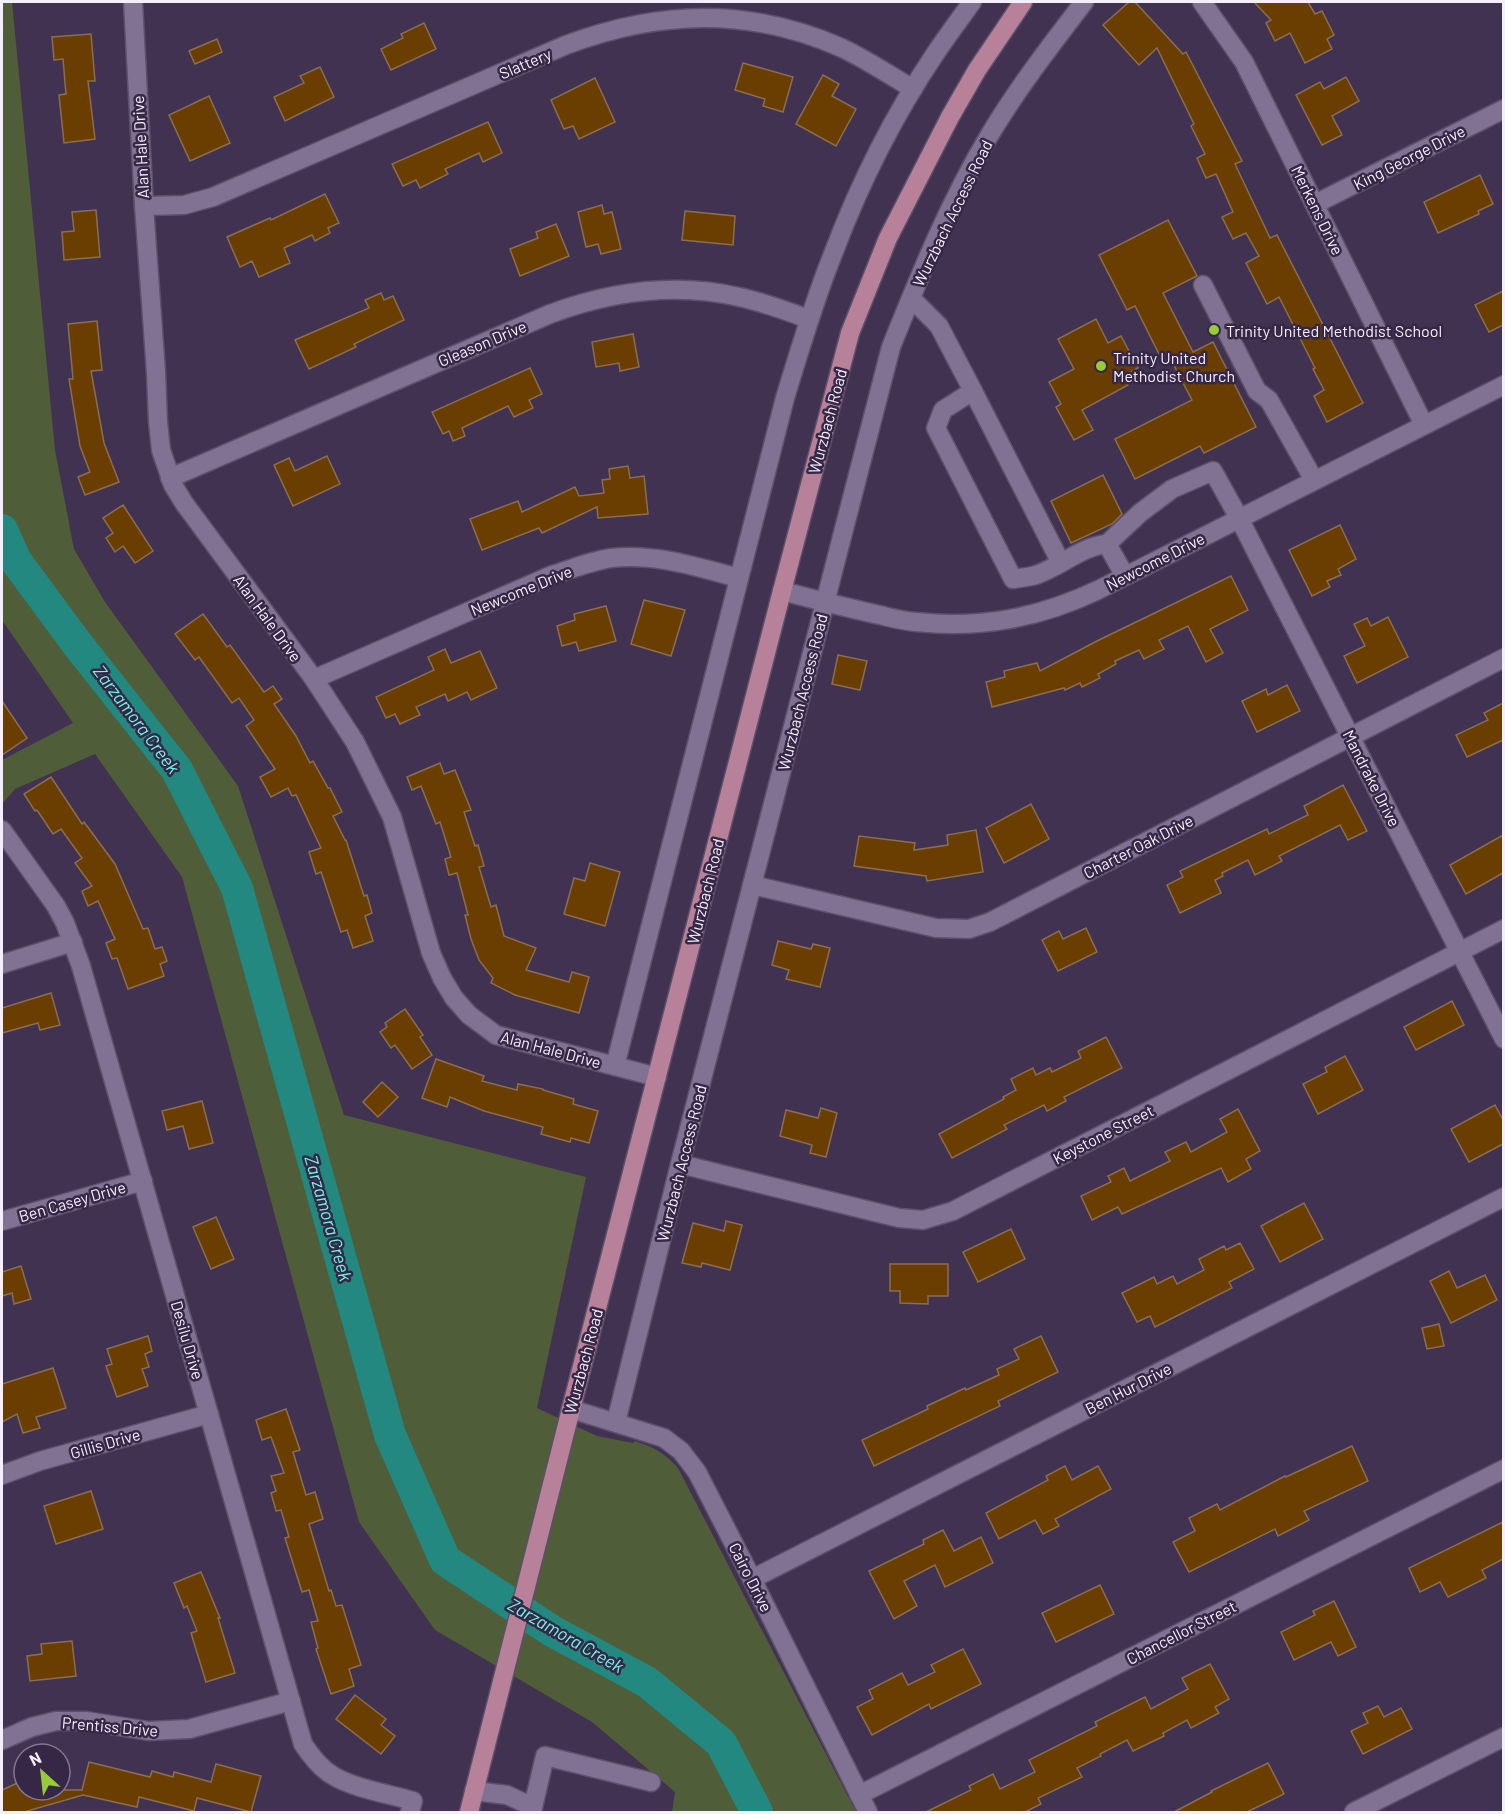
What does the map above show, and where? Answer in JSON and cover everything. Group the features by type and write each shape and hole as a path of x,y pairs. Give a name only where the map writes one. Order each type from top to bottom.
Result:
{"main road":[{"name":"Wurzbach Road","path":"469,1812 537,1539 850,333 888,238 966,88 1023,2"}],"street":[{"name":"Alan Hale Drive","path":"133,2 158,422 161,450 170,478 184,503 314,679 355,742 392,818 431,953 454,998 469,1015 496,1035 657,1077"},
{"path":"615,1066 785,398 809,319 832,254 865,177 934,54 972,2"},
{"name":"Wurzbach Access Road","path":"615,1422 891,347 930,250 989,136 1024,83 1084,2"},
{"name":"Merkens Drive","path":"1202,2 1244,62 1424,425"},
{"name":"Slattery","path":"144,206 184,205 213,197 566,45 600,32 634,24 705,17 775,26 809,35 842,48 913,89"},
{"name":"King George Drive","path":"1315,204 1503,109"},
{"path":"1203,285 1257,391 1269,400 1314,480"},
{"name":"Gleason Drive","path":"170,478 550,314 579,303 611,295 643,290 707,291 740,297 809,319"},
{"path":"911,298 939,326 1061,563"},
{"name":"Newcome Drive","path":"782,591 913,622 945,625 1011,620 1043,612 1074,601 1125,576 1503,385"},
{"path":"973,390 943,410 936,428 1013,579 1036,575 1101,544 1107,544 1125,576"},
{"name":"Mandrake Drive","path":"1107,544 1140,513 1172,489 1213,471 1503,1039"},
{"name":"Newcome Drive","path":"314,679 552,575 593,562 629,557 674,561 739,578"},
{"name":"Charter Oak Drive","path":"752,885 936,928 969,929 990,922 1503,658"},
{"name":"Desilu Drive","path":"2,830 56,906 73,942 303,1744 312,1758 330,1775 411,1807"},
{"name":"Keystone Street","path":"680,1164 899,1218 923,1220 953,1211 1503,929"},
{"path":"2,964 73,942"},
{"name":"Ben Casey Drive","path":"2,1221 143,1181"},
{"name":"Ben Hur Drive","path":"752,1579 1503,1197"},
{"name":"Cairo Drive","path":"571,1409 664,1438 681,1451 696,1472 752,1579 868,1812"},
{"name":"Gillis Drive","path":"2,1475 40,1461 209,1414"},
{"name":"Chancellor Street","path":"859,1795 1503,1469"},
{"name":"Prentiss Drive","path":"2,1740 32,1727 56,1721 86,1721 149,1731 189,1729 291,1701"},
{"path":"1354,1812 1503,1737"},
{"path":"474,1791 507,1795 532,1810 545,1756 651,1782"}],"green space":[{"path":"2,2 12,2 55,450 74,549 105,602 238,786 344,1115 586,1177 537,1408 597,1436 647,1445 663,1454 678,1468 856,1812 672,1812 675,1792 592,1722 435,1630 359,1522 182,877 95,754 15,789 2,804 2,760 73,723 2,620"}],"building":[{"path":"1129,2 1135,2 1183,54 1186,52 1242,161 1235,164 1270,238 1277,235 1363,403 1327,422 1314,396 1324,390 1313,369 1315,368 1279,297 1267,304 1246,263 1259,256 1246,233 1233,239 1222,217 1233,212 1216,174 1206,178 1197,158 1205,154 1191,126 1194,124 1157,48 1139,65 1103,25"},
{"path":"1254,2 1308,2 1315,14 1322,11 1334,35 1327,39 1332,49 1305,63 1290,33 1275,41 1266,23 1271,20"},
{"path":"424,23 436,49 391,70 381,49 403,38 401,34"},
{"path":"91,34 95,81 88,81 95,139 64,143 59,95 66,94 63,59 54,60 52,37"},
{"path":"217,39 222,52 195,64 189,51"},
{"path":"743,63 793,77 783,112 763,106 765,99 735,90"},
{"path":"320,67 334,97 285,121 274,97 304,83 300,76"},
{"path":"823,75 839,84 832,96 856,109 836,146 796,124"},
{"path":"1346,77 1359,101 1332,116 1342,135 1322,145 1296,95 1320,82 1324,89"},
{"path":"595,78 615,122 579,139 573,126 564,129 551,100"},
{"path":"209,96 230,143 190,161 169,115"},
{"path":"488,122 502,153 483,162 479,153 445,169 448,174 420,188 416,180 403,186 392,164"},
{"path":"1480,175 1493,204 1478,211 1479,214 1438,233 1424,202"},
{"path":"325,194 339,223 328,228 330,233 315,241 312,235 284,248 290,263 259,277 252,261 240,267 227,237 270,218 271,220"},
{"path":"602,205 604,214 612,212 621,249 601,254 598,244 586,247 578,212"},
{"path":"96,210 100,257 64,260 62,232 74,231 72,212"},
{"path":"685,211 735,216 733,245 682,240"},
{"path":"1168,220 1197,276 1163,293 1193,352 1213,342 1256,427 1204,453 1200,446 1135,479 1115,439 1192,400 1170,358 1163,362 1135,306 1127,310 1099,255"},
{"path":"556,224 569,256 520,276 510,249 538,238 536,232"},
{"path":"1503,291 1503,325 1489,332 1475,305"},
{"path":"381,293 384,300 393,296 404,320 354,344 356,347 309,369 295,340 369,308 365,300"},
{"path":"1096,319 1108,343 1121,336 1138,368 1123,376 1128,385 1082,410 1093,430 1074,440 1056,407 1061,404 1049,382 1074,369 1058,339"},
{"path":"97,321 102,370 91,371 104,443 119,482 85,495 78,477 90,472 80,446 69,379 73,379 68,324"},
{"path":"633,334 639,367 620,371 619,363 596,367 592,342"},
{"path":"530,368 542,394 529,400 533,408 514,417 508,406 462,428 465,436 453,441 449,431 443,434 432,412"},
{"path":"327,456 340,484 293,506 274,465 289,458 295,471"},
{"path":"628,466 630,478 644,476 648,514 598,518 597,507 542,533 539,528 482,550 470,519 518,501 522,512 575,487 579,496 604,493 602,480 610,479 609,469"},
{"path":"1103,475 1122,514 1112,524 1071,543 1051,501"},
{"path":"123,505 153,551 135,563 123,546 115,552 106,538 113,533 103,518"},
{"path":"1340,525 1356,559 1338,569 1341,575 1327,581 1330,587 1312,596 1289,550"},
{"path":"1231,576 1248,610 1210,629 1223,653 1206,662 1188,626 1159,640 1164,649 1144,659 1139,650 1115,661 1116,664 1098,674 1100,678 1082,687 1080,683 1065,690 1064,688 992,707 986,682 1005,677 1004,671 1037,663 1040,671"},
{"path":"644,600 685,610 671,656 631,644"},
{"path":"606,606 616,641 579,651 576,642 562,646 557,626 575,620 574,614"},
{"path":"203,614 227,647 230,645 264,692 273,686 282,699 274,704 296,736 310,763 313,761 330,788 342,812 333,816 346,840 364,896 367,895 372,913 365,916 373,941 353,948 347,930 341,932 321,872 316,874 309,852 321,848 296,795 292,796 288,788 271,797 260,777 275,769 246,726 254,720 239,698 232,703 199,657 195,660 175,634"},
{"path":"1388,617 1408,657 1357,683 1344,656 1365,646 1354,624 1367,618 1371,626"},
{"path":"445,649 451,663 480,651 497,688 471,700 467,692 448,701 445,694 416,707 420,715 400,724 395,714 386,718 376,697 434,670 428,657"},
{"path":"838,655 867,661 860,690 832,684"},
{"path":"1287,685 1300,711 1257,732 1242,701 1266,689 1268,695"},
{"path":"2,701 27,738 2,755"},
{"path":"1503,703 1503,740 1467,757 1456,735 1488,720 1484,713"},
{"path":"440,763 444,774 455,770 471,810 464,812 484,866 479,867 491,907 496,905 504,936 536,948 526,970 569,982 572,972 589,977 579,1013 515,995 491,983 493,978 479,960 471,939 465,915 468,915 457,873 449,875 445,859 451,857 440,822 436,824 421,786 412,790 407,777"},
{"path":"51,777 82,824 84,822 115,864 143,929 148,928 155,949 162,947 167,961 160,964 164,976 128,989 117,958 112,959 106,943 115,939 98,901 88,906 82,891 92,886 75,863 82,858 61,829 53,834 24,794"},
{"path":"1343,785 1367,831 1348,840 1340,825 1279,856 1282,861 1255,875 1248,860 1222,873 1223,876 1215,880 1221,893 1180,913 1167,885 1183,877 1180,871 1267,829 1269,834 1308,815 1304,806"},
{"path":"1031,804 1049,839 1004,863 986,828"},
{"path":"976,830 983,872 927,881 926,876 854,866 859,836 915,843 914,850 948,845 947,835"},
{"path":"1503,835 1503,873 1466,894 1450,865"},
{"path":"590,863 620,872 605,926 564,914 574,878 585,881"},
{"path":"1086,928 1097,952 1058,971 1042,940 1059,931 1063,939"},
{"path":"778,941 811,949 813,944 830,948 820,987 786,979 789,970 772,965"},
{"path":"51,993 60,1025 40,1030 38,1023 2,1033 2,1008"},
{"path":"1452,1001 1464,1025 1416,1050 1404,1027"},
{"path":"405,1009 423,1035 420,1037 432,1055 412,1069 395,1045 391,1048 380,1032 387,1027 385,1023"},
{"path":"1106,1037 1122,1068 1064,1097 1066,1101 1047,1111 1044,1105 1004,1125 1007,1129 952,1158 939,1134 1004,1099 1003,1097 1016,1090 1011,1079 1033,1068 1036,1075 1050,1068 1052,1072 1081,1058 1078,1051"},
{"path":"1345,1056 1363,1090 1318,1114 1303,1084 1327,1072 1325,1067"},
{"path":"436,1059 484,1076 482,1081 517,1090 518,1084 543,1089 574,1099 573,1104 598,1111 589,1143 571,1138 570,1142 541,1134 543,1127 484,1111 450,1097 447,1107 422,1098"},
{"path":"382,1082 398,1097 378,1117 363,1102"},
{"path":"202,1101 213,1143 189,1149 183,1126 167,1130 162,1111"},
{"path":"1495,1105 1503,1120 1503,1144 1469,1162 1451,1129"},
{"path":"821,1108 837,1113 826,1157 810,1153 812,1145 780,1136 786,1110 818,1118"},
{"path":"1238,1109 1260,1151 1246,1159 1251,1169 1228,1182 1221,1168 1122,1214 1118,1207 1092,1220 1081,1196 1111,1182 1108,1176 1124,1168 1130,1181 1170,1161 1165,1152 1186,1142 1191,1152 1227,1132 1220,1119"},
{"path":"1304,1203 1323,1239 1280,1262 1261,1226"},
{"path":"216,1217 234,1259 211,1269 193,1227"},
{"path":"726,1221 742,1225 730,1270 702,1263 701,1267 682,1263 693,1223 724,1231"},
{"path":"1011,1229 1025,1259 978,1282 963,1252"},
{"path":"1240,1243 1254,1269 1229,1282 1232,1288 1155,1327 1150,1316 1137,1322 1122,1293 1154,1277 1157,1284 1173,1276 1177,1284 1204,1270 1199,1259 1224,1246 1226,1250"},
{"path":"890,1264 948,1264 948,1296 928,1296 928,1304 900,1303 900,1291 890,1291"},
{"path":"21,1266 31,1299 14,1304 12,1293 2,1296 2,1272"},
{"path":"1449,1271 1457,1288 1485,1275 1497,1300 1451,1323 1430,1281"},
{"path":"1439,1324 1444,1346 1427,1349 1422,1328"},
{"path":"148,1336 152,1351 145,1354 149,1367 142,1369 148,1386 117,1397 106,1366 112,1364 107,1349"},
{"path":"1041,1336 1058,1372 998,1401 1000,1406 874,1466 862,1440 928,1409 927,1406 999,1375 997,1369 1019,1359 1014,1349"},
{"path":"53,1368 66,1408 36,1417 40,1428 23,1433 17,1414 2,1422 2,1384"},
{"path":"286,1409 300,1450 293,1452 306,1495 315,1492 323,1519 309,1524 329,1591 331,1590 336,1606 342,1605 361,1665 349,1669 354,1686 331,1694 316,1649 318,1648 311,1622 318,1621 309,1590 302,1592 285,1538 289,1537 281,1510 276,1511 271,1493 276,1491 271,1476 284,1473 271,1437 262,1440 256,1420"},
{"path":"1352,1446 1368,1481 1304,1511 1309,1520 1278,1536 1275,1529 1189,1572 1173,1542 1195,1531 1189,1518 1217,1504 1220,1510 1285,1476"},
{"path":"1065,1466 1072,1480 1098,1466 1111,1489 1055,1519 1059,1526 1043,1534 1035,1520 999,1539 986,1513 1048,1480 1046,1476"},
{"path":"91,1491 103,1529 56,1544 44,1506"},
{"path":"1503,1522 1503,1559 1482,1570 1486,1578 1448,1597 1440,1582 1420,1592 1409,1568"},
{"path":"943,1530 954,1551 981,1537 993,1563 945,1587 935,1565 904,1581 917,1606 894,1619 869,1571 924,1544 923,1540"},
{"path":"201,1572 220,1618 218,1618 235,1673 206,1682 191,1633 197,1631 174,1583"},
{"path":"1100,1585 1114,1614 1056,1642 1042,1613"},
{"path":"1334,1601 1356,1647 1338,1656 1331,1642 1294,1660 1281,1632 1315,1615 1313,1611"},
{"path":"72,1641 76,1676 30,1681 27,1656 42,1654 41,1644"},
{"path":"963,1649 981,1684 931,1709 929,1704 872,1735 857,1707 873,1699 869,1690 902,1673 908,1685 935,1672 931,1665"},
{"path":"1210,1664 1229,1699 1215,1707 1219,1713 1191,1728 1187,1720 1163,1733 1164,1736 1133,1751 1127,1740 1077,1768 1082,1777 1038,1798 1041,1804 1025,1812 926,1812 971,1790 969,1786 993,1774 1000,1789 1035,1772 1029,1760 1097,1726 1095,1722 1145,1697 1151,1709 1188,1689 1182,1678"},
{"path":"355,1695 386,1719 381,1725 395,1736 381,1754 336,1719"},
{"path":"1378,1706 1384,1717 1401,1708 1412,1729 1363,1754 1351,1731 1368,1723 1363,1713"},
{"path":"89,1762 150,1777 152,1771 173,1777 174,1772 211,1782 216,1764 261,1776 251,1812 197,1798 194,1811 139,1797 137,1807 83,1795 72,1798 72,1790 82,1790"},
{"path":"1268,1763 1284,1794 1247,1812 1174,1812 1211,1791"},
{"path":"12,1785 12,1802 59,1802 24,1812 2,1812 2,1790"}],"waterway":[{"name":"Zarzamora Creek","path":"2,530 16,561 78,645 177,770 237,888 390,1435 445,1560 552,1631 647,1682 721,1743 757,1812"}],"place":[{"name":"Trinity United Methodist School","path":"1214,330"},
{"name":"Trinity United Methodist Church","path":"1101,366"}]}
